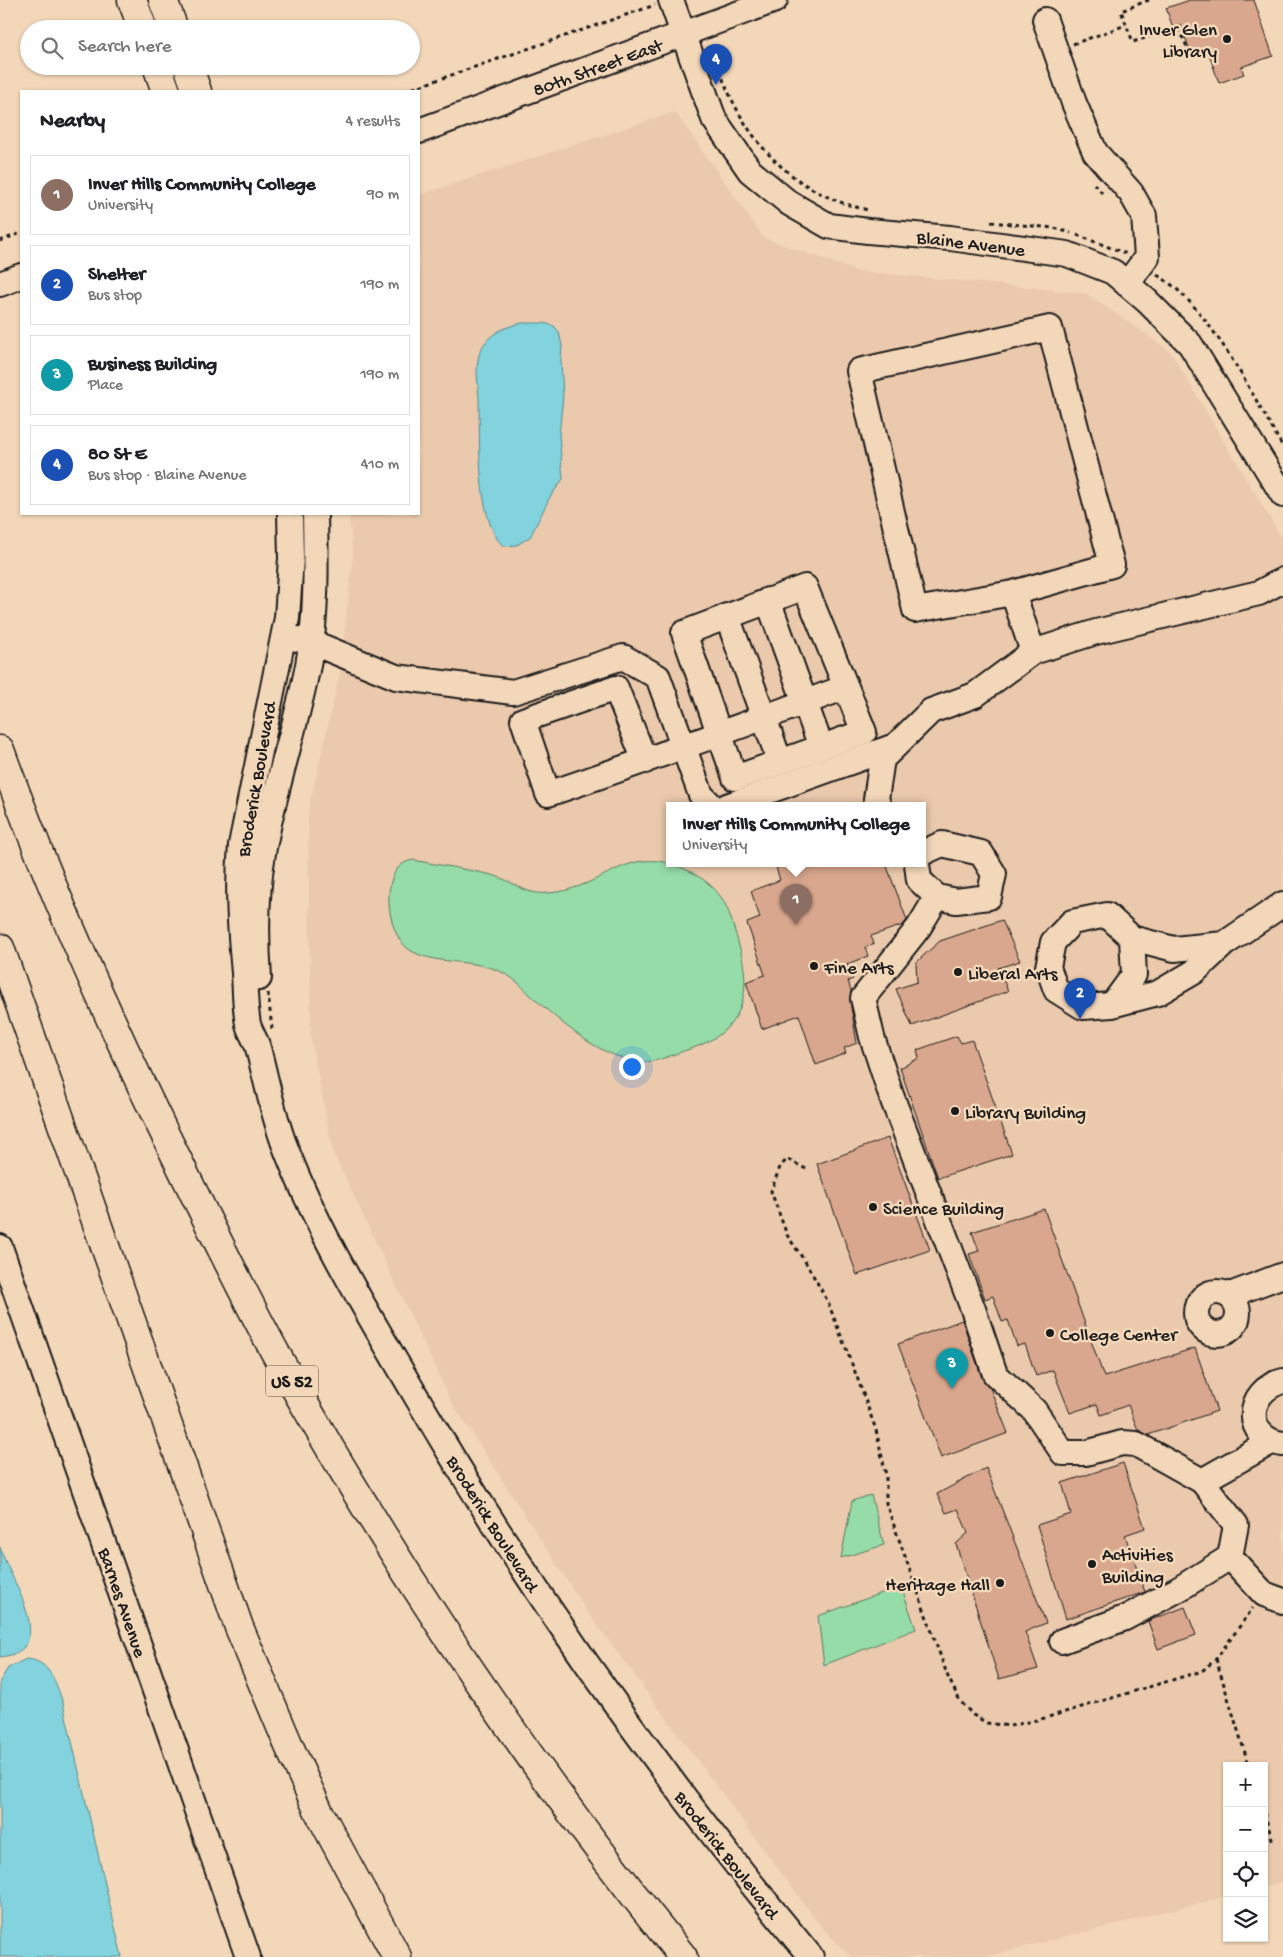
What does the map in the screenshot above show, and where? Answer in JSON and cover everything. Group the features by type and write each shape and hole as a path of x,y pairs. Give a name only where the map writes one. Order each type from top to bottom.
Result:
{"highway":[{"path":"132,0 140,20"},
{"path":"163,0 171,20"},
{"path":"160,75 166,90"},
{"path":"191,75 197,90"},
{"name":"US 52","path":"0,750 46,871 102,1001 160,1126 276,1353 355,1490 440,1626 571,1812 682,1957"},
{"path":"0,948 239,1627 288,1746 320,1812 397,1957"}],"street":[{"name":"80th Street East","path":"420,131 775,0"},
{"name":"Blaine Avenue","path":"665,2 683,34 714,120 750,171 788,203 829,226 950,238 1067,254 1113,272 1190,344 1283,495"},
{"path":"1045,20 1074,103 1095,152 1131,194 1144,216 1146,258 1128,284"},
{"path":"0,284 20,276"},
{"path":"1050,328 1112,565 1013,593 915,610 859,372 1050,328"},
{"name":"Broderick Boulevard","path":"265,1040 248,1026 238,908 238,881 240,845 287,618 290,515"},
{"name":"Broderick Boulevard","path":"316,515 311,642 308,665 263,853 257,916 261,1030 265,1040 280,1132 333,1251 436,1431 544,1601 624,1718 732,1862 811,1957"},
{"path":"877,802 876,799 882,759 931,711 975,695 1033,652 1096,632 1260,593 1283,580"},
{"path":"806,586 864,732 735,778 684,633 768,600 806,586"},
{"path":"1013,593 1033,652"},
{"path":"768,600 821,747"},
{"path":"727,616 780,762"},
{"path":"283,636 311,642 396,678 512,692 623,657 658,677 701,795 708,802"},
{"path":"645,761 616,688 523,720 548,794 645,761 684,747 846,687"},
{"path":"738,802 896,745"},
{"path":"917,867 919,880 937,897 956,901 989,896 994,874 981,853 942,844 926,851"},
{"path":"937,897 919,927 863,998 872,1037 891,1095 973,1308 995,1374 1034,1410 1063,1453 1086,1453 1122,1443 1136,1444 1202,1481 1236,1525 1230,1557 1179,1589 1125,1618 1062,1641"},
{"path":"1224,944 1174,949 1132,938 1107,915 1072,922 1053,942 1048,967 1056,990 1082,1007 1112,1005 1158,993 1194,972 1224,944 1283,904"},
{"path":"1112,1005 1134,975 1132,938"},
{"name":"Barnes Avenue","path":"0,1247 248,1957"},
{"path":"1230,1295 1283,1276"},
{"path":"1202,1481 1277,1443 1256,1427 1253,1417 1254,1406 1264,1389 1283,1381"},
{"path":"1230,1557 1273,1597"}],"path":[{"path":"1149,0 1121,11 1133,42 1178,27 1188,49"},
{"path":"408,90 665,2"},
{"path":"0,241 20,233"},
{"path":"265,1040 268,989"},
{"path":"806,1169 787,1159 780,1168 771,1191 787,1235 806,1263 827,1300 876,1430 886,1475 886,1503 948,1677 960,1701 973,1715 987,1723 1010,1726 1045,1718 1202,1671 1216,1659 1273,1597"},
{"path":"1216,1659 1248,1762"},
{"path":"1268,1826 1273,1842"}],"shaded area":[{"path":"675,112 764,238 857,271 1086,293 1170,351 1283,540 1283,1882 1268,1886 1268,1762 1223,1762 1223,1897 985,1957 852,1957 822,1928 589,1614 451,1401 333,1152 311,1039 308,812 340,673 353,556 349,515 420,515 420,195"}],"green space":[{"path":"413,860 492,875 526,890 540,893 569,889 634,863 651,861 666,863 666,867 679,867 691,872 707,882 727,907 744,966 745,987 740,1008 731,1024 725,1030 712,1040 696,1047 659,1060 647,1062 627,1059 613,1054 585,1040 560,1021 515,980 497,970 486,966 422,956 411,951 403,944 393,924 389,897 390,884 402,864"},
{"path":"871,1495 884,1545 841,1558 852,1501"},
{"path":"901,1586 916,1629 824,1665 818,1616"}],"water":[{"path":"522,323 544,323 554,326 559,332 562,346 563,396 559,435 563,479 550,497 530,537 517,545 503,546 494,534 484,499 481,478 477,365 480,352 487,340 503,329"},
{"path":"0,1547 20,1593 30,1627 28,1641 18,1652 0,1657"},
{"path":"26,1659 41,1663 46,1668 55,1681 63,1703 122,1957 0,1957 0,1681 8,1668"}],"building":[{"name":"Inver Glen Library","path":"1190,0 1254,0 1273,56 1241,67 1244,74 1219,83 1208,51 1192,57 1181,25 1173,28 1166,8"},
{"name":"Fine Arts","path":"776,867 887,867 907,920 903,925 871,936 874,944 865,947 868,956 847,964 853,979 848,981 851,991 850,1001 857,1043 844,1048 846,1053 816,1065 799,1015 762,1029 746,982 765,975 747,923 760,918 751,891 780,880"},
{"name":"Liberal Arts","path":"1002,920 1020,961 998,968 1008,991 912,1026 896,989 917,982 916,963 940,941"},
{"name":"Library Building","path":"957,1036 961,1043 972,1040 1012,1154 938,1178 900,1068 919,1058 917,1050"},
{"name":"Science Building","path":"888,1138 930,1250 857,1275 817,1164"},
{"name":"College Center","path":"1044,1209 1104,1377 1195,1348 1217,1411 1148,1435 1138,1430 1128,1405 1101,1415 1097,1404 1070,1413 1053,1370 1036,1376 1025,1344 1017,1346 1008,1320 1002,1322 993,1296 985,1299 969,1254 979,1251 972,1232"},
{"path":"962,1320 982,1378 990,1388 1008,1433 941,1458 898,1344"},
{"name":"Activities Building","path":"1123,1463 1145,1528 1125,1535 1145,1592 1066,1619 1037,1525 1071,1514 1062,1483"},
{"name":"Heritage Hall","path":"986,1468 1046,1623 1025,1632 1038,1669 999,1679 956,1544 968,1533 958,1509 946,1513 937,1494"},
{"path":"1185,1607 1196,1635 1158,1649 1148,1621"}],"place":[{"name":"Inver Glen Library","path":"1227,39"},
{"name":"80 St E","path":"716,85"},
{"name":"Inver Hills Community College","path":"796,925"},
{"name":"Fine Arts","path":"814,966"},
{"name":"Liberal Arts","path":"958,972"},
{"name":"Shelter","path":"1080,1019"},
{"name":"Library Building","path":"955,1111"},
{"name":"Science Building","path":"873,1207"},
{"name":"College Center","path":"1050,1333"},
{"name":"Business Building","path":"952,1389"},
{"name":"Activities Building","path":"1092,1564"},
{"name":"Heritage Hall","path":"1000,1583"}]}
